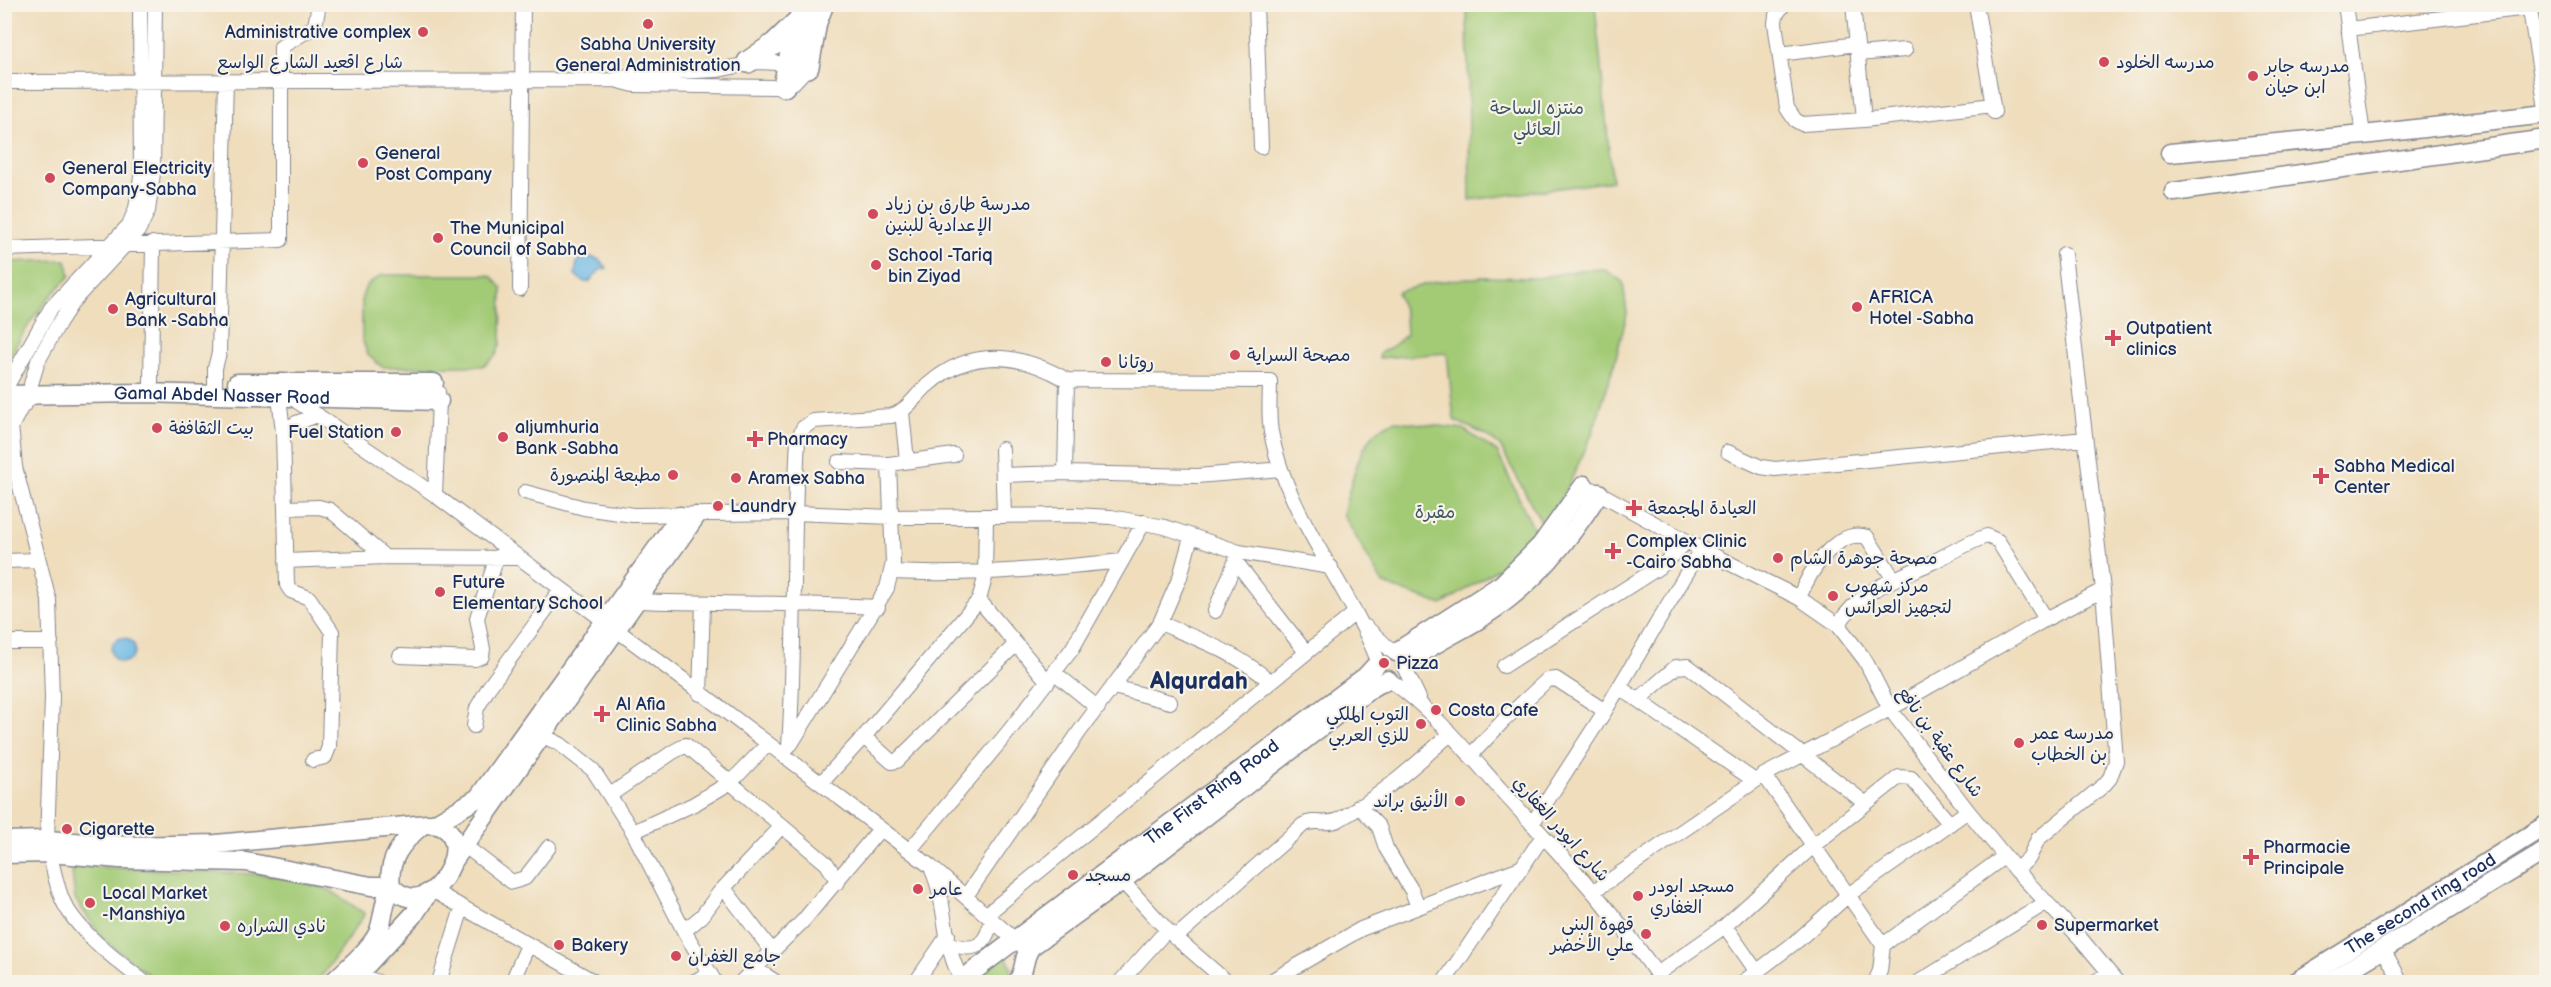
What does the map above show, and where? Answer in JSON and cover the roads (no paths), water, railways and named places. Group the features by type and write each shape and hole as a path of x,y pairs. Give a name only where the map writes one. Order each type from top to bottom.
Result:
{"highway":[{"path":"796,74 824,4"},
{"path":"796,74 801,12"},
{"path":"748,62 774,44 801,12"}],"main road":[{"path":"2170,153 2362,135 2547,114"},
{"path":"2522,117 2524,142"},
{"path":"2174,192 2547,139"},
{"path":"285,392 434,383"},
{"path":"32,389 151,384 219,389"},
{"name":"Gamal Abdel Nasser Road","path":"6,389 219,389 439,401"},
{"name":"The First Ring Road","path":"1022,946 1365,677 1392,661 1502,584 1592,489"},
{"path":"611,626 637,601 688,516"},
{"path":"333,982 374,939 391,887 390,867 406,840 428,825 478,798 534,732 688,516"},
{"path":"1389,680 1380,676 1392,661"},
{"name":"The First Ring Road","path":"962,982 1122,881 1374,687 1389,680"},
{"path":"4,841 120,859 246,861 371,886 391,887 399,894 409,898 419,898 441,882 534,732"},
{"path":"4,854 48,847 216,844 428,825 445,828 453,837 459,853"},
{"name":"The second ring road","path":"2296,982 2547,825"},
{"name":"The second ring road","path":"2330,982 2547,850"},
{"path":"354,979 415,913 430,891"},
{"path":"1017,982 1021,977 1022,946"}],"street":[{"path":"140,4 139,195 129,225 51,308 6,389 12,425 15,467 49,600 51,642 48,847 66,906 93,938 144,982"},
{"path":"12,425 32,389 38,361 59,322 74,300 138,231 148,212 152,192 155,4"},
{"path":"4,249 125,246 220,240 281,240 281,47 315,26 319,4"},
{"path":"520,289 523,4"},
{"path":"1256,4 1261,147"},
{"path":"1784,4 1776,15 1775,23 1787,108 1795,120 1810,124 1993,108 1976,4"},
{"path":"1853,4 1864,120"},
{"path":"2345,4 2362,135"},
{"path":"2348,30 2529,6 2547,108"},
{"path":"1780,54 1857,49 1905,50"},
{"name":"شارع اقعيد الشارع الواسع","path":"615,80 633,74 718,70 748,62 768,62 796,74"},
{"name":"شارع اقعيد الشارع الواسع","path":"4,82 281,79 615,80 634,84 796,74"},
{"path":"219,389 223,366 219,353 220,240 226,80"},
{"path":"151,384 153,243"},
{"path":"2016,870 2028,858 2038,839 2104,785 2114,770 2116,752 2103,590 2064,254"},
{"path":"787,751 795,603 794,513 798,439 803,428 813,421 891,416 902,412 926,386 943,372 986,358 1008,357 1044,367 1067,380 1065,473"},
{"name":"شارع ابودر الغفاري","path":"1067,380 1270,381 1271,430 1281,470 1357,616 1425,708 1594,891 1660,978"},
{"path":"434,383 439,401 435,495"},
{"path":"285,392 435,495 768,744 787,751 821,783 930,866 1022,946"},
{"path":"285,392 283,432 288,588 309,598 332,632 329,747 326,757 313,760"},
{"path":"902,412 907,461"},
{"path":"283,432 296,423 318,415"},
{"path":"1728,452 1761,467 1775,469 2085,439"},
{"path":"1002,449 1004,516"},
{"path":"838,462 889,464 954,455"},
{"path":"787,751 878,607 887,588 892,572 889,464"},
{"path":"1004,475 1065,473 1197,476 1281,470"},
{"name":"شارع عقبة بن نافع","path":"1592,489 1701,549 1799,598 1838,625 1865,660 1890,709 1968,811 2016,870 2113,978"},
{"path":"525,492 608,512 633,515 794,513 986,518 1074,515 1144,522 1191,537 1238,557 1331,567"},
{"path":"285,508 319,507 330,510 385,557"},
{"path":"821,783 864,737 979,600 984,589 986,518"},
{"path":"910,850 1052,678 1072,649 1144,522"},
{"path":"1799,598 1818,561 1848,538 1862,535 1867,537 1893,578"},
{"path":"966,896 1160,623 1180,577 1191,537"},
{"path":"1838,625 1847,611 1861,597 1893,578 1983,538 1992,537 1998,541 2046,619"},
{"path":"1504,666 1664,564 1687,541"},
{"path":"1532,824 1605,711 1701,549"},
{"path":"286,561 385,557 518,558"},
{"path":"1215,611 1238,557"},
{"path":"1238,557 1305,651"},
{"path":"400,656 475,659 482,656 483,649 477,618 497,558"},
{"path":"4,561 38,560"},
{"path":"892,572 985,573 1122,561"},
{"path":"474,726 477,708 489,687 561,589"},
{"path":"1594,891 1759,778 1890,709 2046,619 2103,590"},
{"path":"979,600 1016,644 1052,678 1098,708"},
{"path":"637,601 795,603 878,607"},
{"path":"700,694 703,603"},
{"path":"949,939 967,949 986,939 990,916 1305,651 1357,616"},
{"path":"1160,623 1202,639 1239,657 1270,681"},
{"path":"4,642 51,642"},
{"path":"864,737 887,760 897,761 1016,644"},
{"path":"1638,700 1676,667 1688,666 1865,803"},
{"path":"1470,756 1547,680 1556,679 1605,711"},
{"name":"شارع ابودر الغفاري","path":"1389,680 1425,708"},
{"path":"1114,687 1170,702"},
{"path":"1619,687 1759,778 1813,846 1883,945 1880,971 1875,982"},
{"path":"534,732 578,756 593,770 610,795 633,832 684,931 712,978 693,982"},
{"path":"1120,982 1171,934 1303,825 1310,821 1336,821 1411,769 1449,735"},
{"path":"633,832 694,804 731,782 768,744"},
{"path":"610,795 673,752 686,746 827,864 838,882"},
{"path":"1660,978 1725,926 1813,846 1899,777 1907,776 1950,824"},
{"path":"1359,806 1379,827 1386,848 1412,891 1418,907"},
{"path":"1743,982 1848,895 1968,811"},
{"path":"684,931 702,916 724,888 782,826"},
{"path":"741,982 803,921 838,882 880,829"},
{"path":"1441,981 1543,836"},
{"path":"459,853 512,882 525,878 549,847"},
{"path":"1883,945 2005,856"},
{"path":"930,866 940,886 949,939 962,982"},
{"path":"1269,982 1361,929 1521,868"},
{"path":"1122,881 1171,934 1227,982"},
{"path":"724,888 772,951"},
{"path":"430,891 595,982"},
{"path":"1919,982 2047,902"},
{"path":"439,982 462,908"},
{"path":"1725,926 1757,972"},
{"path":"916,982 949,939"},
{"path":"512,982 528,945"},
{"path":"2383,949 2401,982"},
{"path":"756,969 776,982"},
{"path":"2095,982 2113,978"},
{"path":"354,979 378,982"}],"water":[{"path":"584,256 597,259 607,268 600,270 589,282 584,282 575,275 577,262"},
{"path":"123,638 131,642 135,650 131,658 123,662 115,658 111,650 115,642"}],"place":[{"name":"Sabha University General Administration","path":"648,24"},
{"name":"Administrative complex","path":"423,32"},
{"name":"مدرسه الخلود","path":"2104,62"},
{"name":"مدرسه جابر ابن حيان","path":"2253,76"},
{"name":"General Post Company","path":"363,163"},
{"name":"General Electricity Company-Sabha","path":"50,178"},
{"name":"مدرسة طارق بن زياد الإعدادية للبنين","path":"873,214"},
{"name":"The Municipal Council of Sabha","path":"438,238"},
{"name":"School -Tariq bin Ziyad","path":"876,265"},
{"name":"AFRICA Hotel -Sabha","path":"1857,307"},
{"name":"Agricultural Bank -Sabha","path":"113,309"},
{"name":"Outpatient clinics","path":"2113,338"},
{"name":"مصحة السراية","path":"1235,355"},
{"name":"روتانا","path":"1106,362"},
{"name":"بيت الثقاففة","path":"157,428"},
{"name":"Fuel Station","path":"396,432"},
{"name":"aljumhuria Bank -Sabha","path":"503,437"},
{"name":"Pharmacy","path":"755,439"},
{"name":"مطبعة المنصورة","path":"673,475"},
{"name":"Sabha Medical Center","path":"2321,476"},
{"name":"Aramex Sabha","path":"736,478"},
{"name":"Laundry","path":"718,506"},
{"name":"العيادة المجمعة","path":"1634,508"},
{"name":"Complex Clinic -Cairo Sabha","path":"1613,551"},
{"name":"مصحة جوهرة الشام","path":"1778,558"},
{"name":"Future Elementary School","path":"440,592"},
{"name":"مركز شهوب لتجهيز العرائس","path":"1833,596"},
{"name":"Pizza","path":"1384,663"},
{"name":"Costa Cafe","path":"1436,710"},
{"name":"Al Afia Clinic Sabha","path":"602,714"},
{"name":"التوب الملكي للزي العربي","path":"1421,724"},
{"name":"مدرسه عمر بن الخطاب","path":"2019,743"},
{"name":"الأنيق براند","path":"1460,801"},
{"name":"Cigarette","path":"67,829"},
{"name":"Pharmacie Principale","path":"2251,857"},
{"name":"مسجد","path":"1073,875"},
{"name":"عامر","path":"918,889"},
{"name":"مسجد ابودر الغفاري","path":"1638,896"},
{"name":"Local Market -Manshiya","path":"90,903"},
{"name":"Supermarket","path":"2042,925"},
{"name":"نادي الشراره","path":"225,926"},
{"name":"قهوة البني علي الأخضر","path":"1646,934"},
{"name":"Bakery","path":"559,945"},
{"name":"جامع الغفران","path":"676,956"}],"district":[{"name":"Alqurdah","path":"1199,681"}],"park label":[{"name":"منتزه الساحة العائلي","path":"1537,118"},
{"name":"مقبرة","path":"1435,512"}]}
